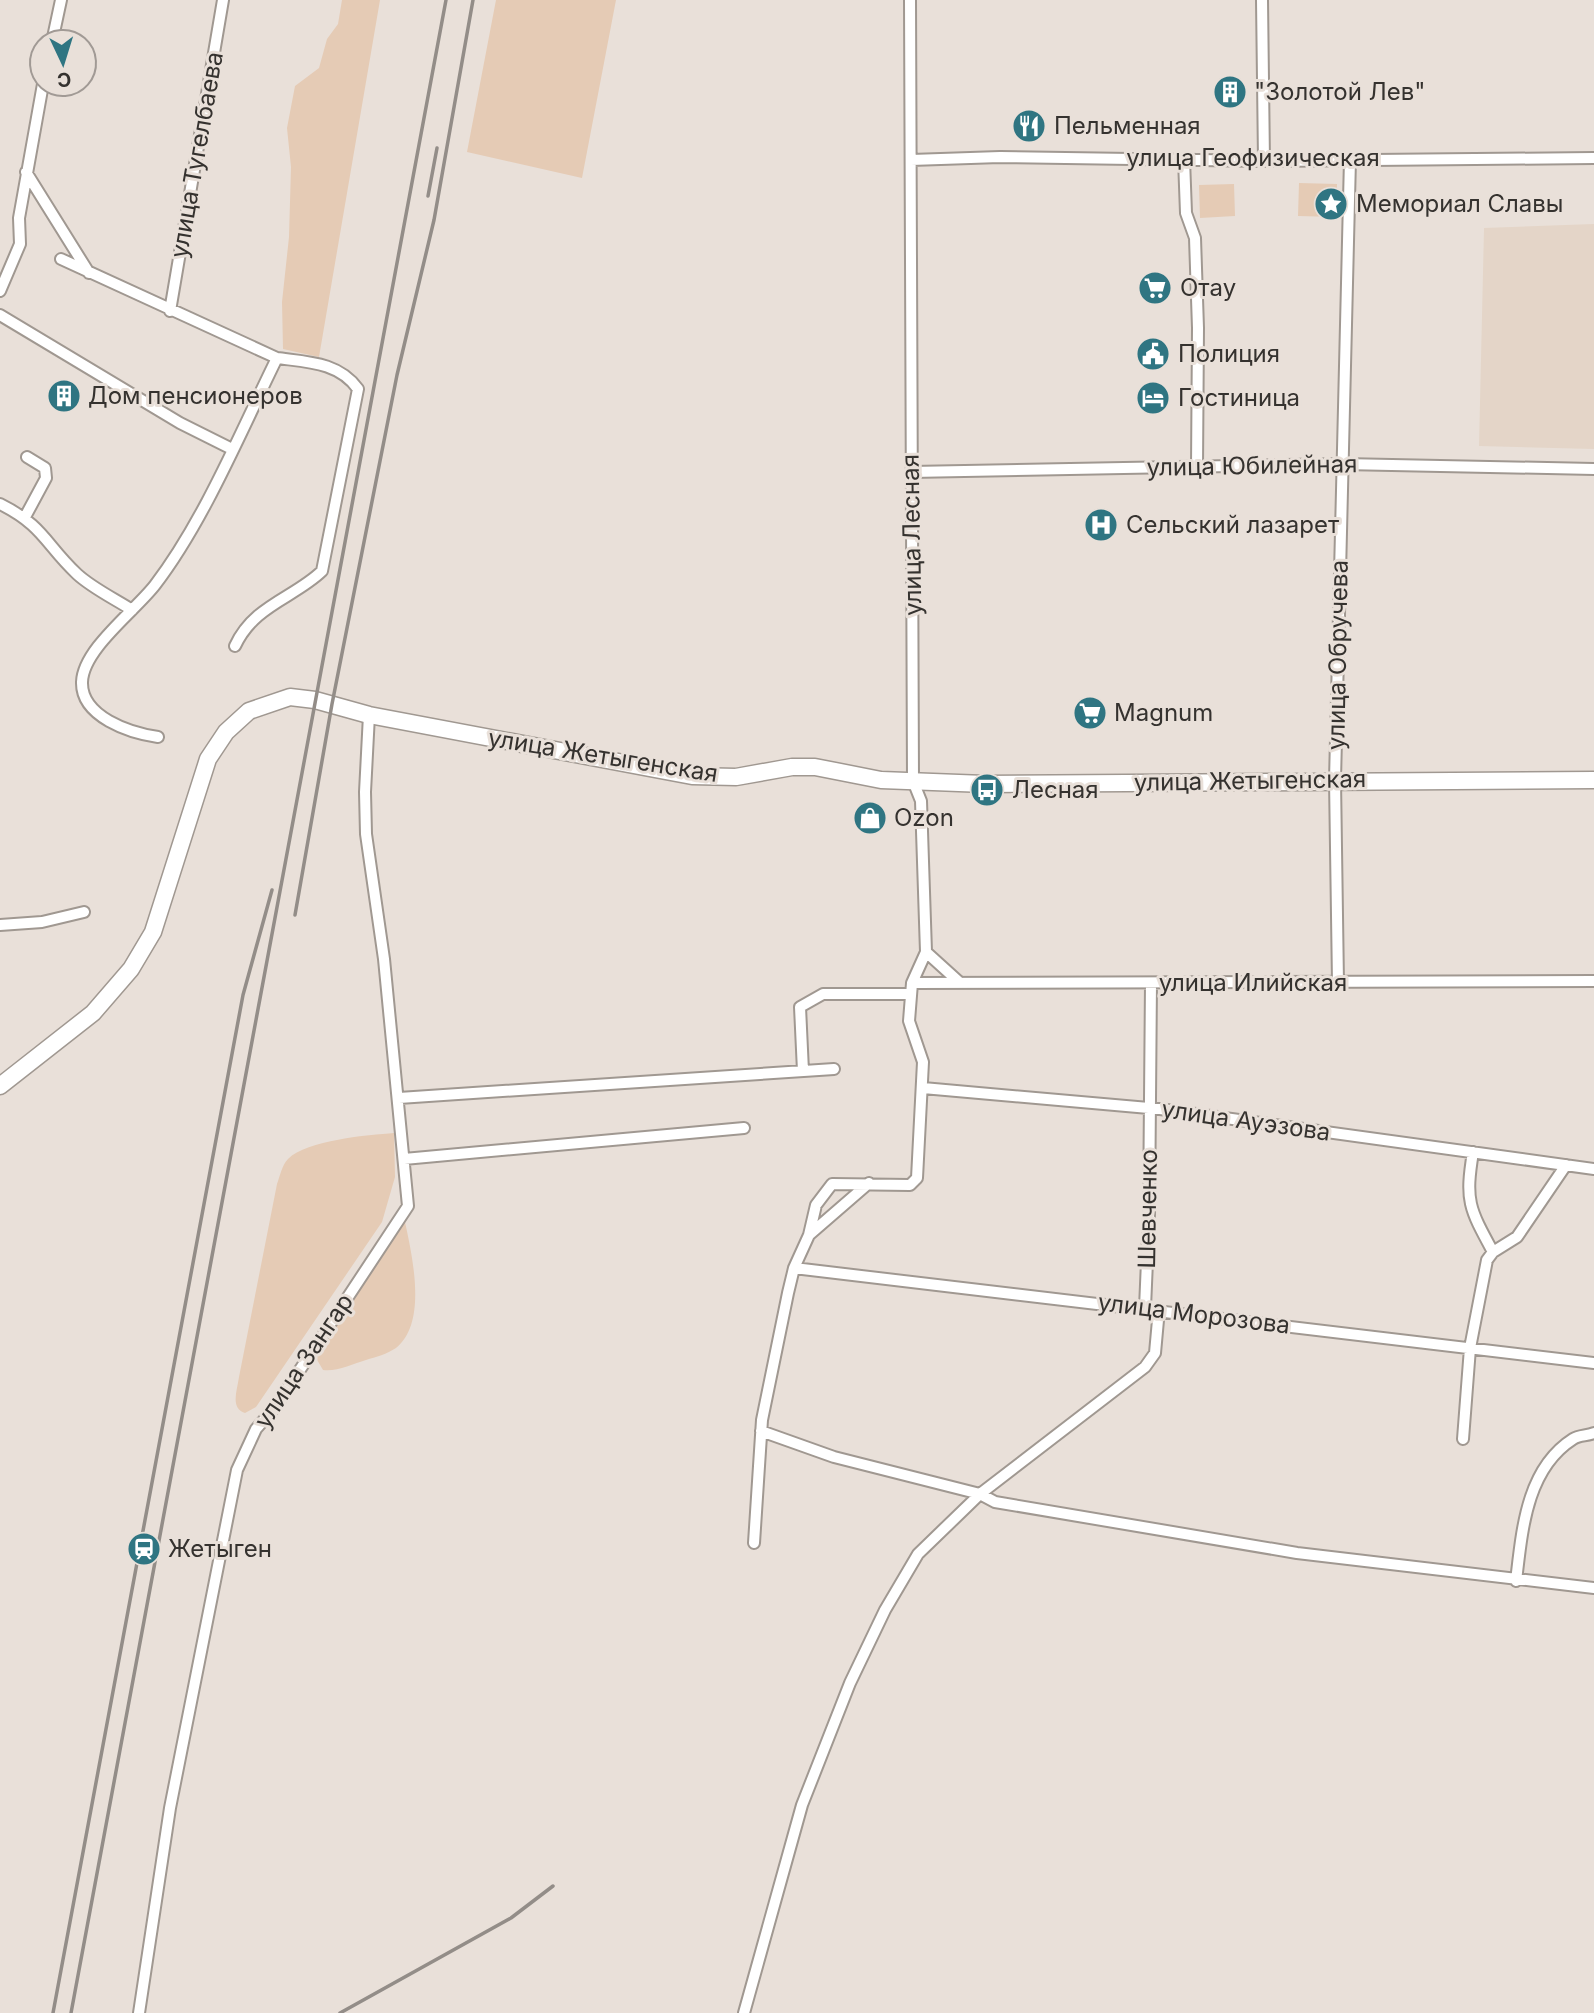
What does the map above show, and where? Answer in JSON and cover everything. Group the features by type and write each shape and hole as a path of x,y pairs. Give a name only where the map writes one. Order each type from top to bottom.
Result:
{"main road":[{"name":"улица Жетыгенская","path":"0,1086 93,1013 131,969 153,932 208,759 226,732 249,711 289,696 315,699 369,715 692,776 736,776 792,767 816,767 881,780 985,784 1594,780"}],"street":[{"path":"55,28 61,0"},
{"name":"улица Тугелбаева","path":"170,311 223,0"},
{"name":"улица Лесная","path":"910,0 913,781 921,801 926,952 911,989 910,1025 923,1062 923,1087"},
{"path":"1262,0 1264,161"},
{"path":"0,291 20,244 19,218 40,98"},
{"name":"улица Геофизическая","path":"911,160 1000,157 1264,161 1594,158"},
{"path":"1184,159 1186,213 1195,238 1198,328 1197,467"},
{"name":"улица Обручева","path":"1338,983 1335,780 1350,159"},
{"path":"26,172 90,274"},
{"path":"61,259 277,358 328,366 342,372 358,389 322,571 312,581 293,589 266,609 239,637 234,646"},
{"path":"0,315 180,423 232,449"},
{"path":"158,737 116,724 90,708 83,694 82,681 86,666 156,582 182,543 277,358"},
{"path":"25,517 46,478 45,468 27,457"},
{"name":"улица Юбилейная","path":"911,472 1343,464 1594,469"},
{"path":"0,504 25,517 42,532 77,574 132,610"},
{"name":"улица Зангар","path":"139,2013 170,1808 237,1470 256,1430 276,1406 408,1206 399,1098 366,834 369,715"},
{"path":"0,925 42,922 85,912"},
{"path":"926,952 958,981"},
{"name":"улица Илийская","path":"803,1071 800,1007 823,994 911,989 958,981 1594,981"},
{"name":"Шевченко","path":"1144,1308 1151,983"},
{"path":"399,1098 834,1069"},
{"path":"754,1543 761,1432 794,1268 809,1235 816,1205 832,1184 910,1185 916,1181 923,1087"},
{"name":"улица Ауэзова","path":"923,1087 1150,1108 1594,1168"},
{"path":"404,1159 744,1128"},
{"path":"1473,1152 1469,1180 1470,1208 1493,1252"},
{"path":"1463,1439 1470,1348 1487,1260 1493,1252 1517,1237 1566,1165"},
{"path":"809,1235 869,1183"},
{"name":"улица Морозова","path":"794,1268 1159,1309 1594,1363"},
{"path":"744,2013 802,1805 850,1684 885,1609 918,1554 980,1494 1145,1367 1156,1353 1159,1309"},
{"path":"761,1432 834,1457 884,1467 980,1494 995,1502 1252,1546 1516,1581 1594,1588"},
{"path":"1516,1581 1520,1543 1534,1484 1562,1448 1576,1437 1594,1433"}],"shaded area":[{"path":"342,0 380,0 319,357 283,349 282,302 289,237 291,167 287,128 295,86 319,68 327,39 338,24"},
{"path":"496,0 616,0 582,178 467,152"},
{"path":"1299,183 1337,184 1336,217 1298,216"},
{"path":"1234,184 1235,216 1200,218 1199,185"},
{"path":"1594,224 1594,449 1479,446 1484,228"},
{"path":"394,1133 395,1177 382,1222 256,1407 245,1413 240,1411 236,1403 237,1388 277,1184 284,1164 297,1153 323,1143"},
{"path":"405,1222 415,1288 415,1306 406,1337 396,1348 385,1354 339,1369 323,1370 316,1358 316,1351"}],"railway":[{"path":"71,2013 446,0"},
{"path":"295,915 332,704 397,375 434,220 473,0"},
{"path":"428,196 437,148"},
{"path":"53,2013 243,995 272,890"},
{"path":"340,2013 511,1918 553,1886"}],"place":[{"name":"\"Золотой Лев\"","path":"1230,92"},
{"name":"Пельменная","path":"1029,126"},
{"name":"Мемориал Славы","path":"1331,204"},
{"name":"Отау","path":"1155,288"},
{"name":"Полиция","path":"1153,354"},
{"name":"Дом пенсионеров","path":"64,396"},
{"name":"Гостиница","path":"1153,398"},
{"name":"Сельский лазарет","path":"1101,525"},
{"name":"Magnum","path":"1090,713"},
{"name":"Лесная","path":"987,790"},
{"name":"Ozon","path":"870,818"},
{"name":"Жетыген","path":"144,1549"}]}
